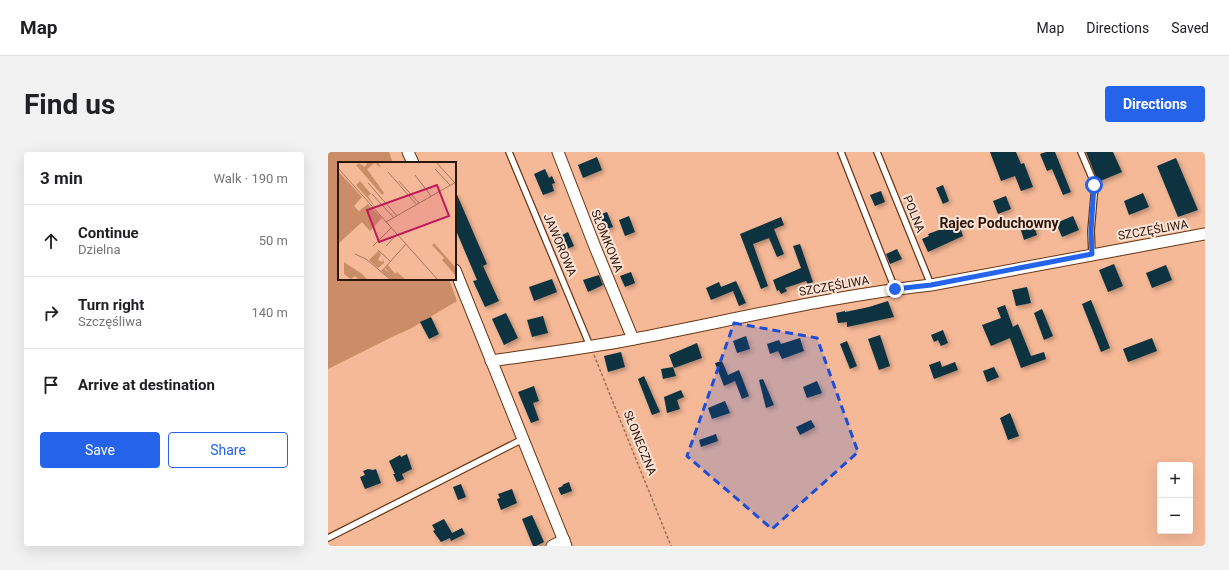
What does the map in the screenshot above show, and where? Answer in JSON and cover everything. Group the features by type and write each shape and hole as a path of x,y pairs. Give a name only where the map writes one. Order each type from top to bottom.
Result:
{"street":[{"path":"408,152 413,162"},
{"name":"SŁOMKOWA","path":"558,152 633,339"},
{"name":"SZCZĘŚLIWA","path":"491,361 633,339 838,298 931,285 1205,234"},
{"path":"456,273 565,543 552,546"}],"lane":[{"name":"JAWOROWA","path":"509,152 590,346"},
{"path":"841,152 895,289"},
{"name":"POLNA","path":"877,152 931,285"},
{"path":"1081,152 1094,185 1091,231 1092,254"},
{"path":"328,538 523,439"}],"path":[{"name":"SŁONECZNA","path":"590,346 671,546"}],"highlighted area":[{"path":"734,323 817,338 858,452 772,529 687,456"}],"shaded area":[{"path":"328,152 389,152 393,162 338,162 338,280 449,280 457,301 410,329 328,369"}],"building":[{"path":"990,152 1016,152 1021,164 1024,163 1033,187 1021,191 1015,176 1001,181"},
{"path":"1055,152 1071,192 1063,195 1052,169 1047,171 1040,154"},
{"path":"1086,152 1113,152 1122,172 1098,182"},
{"path":"597,157 602,170 583,178 578,165"},
{"path":"1176,158 1198,210 1178,217 1157,166"},
{"path":"545,169 549,178 552,176 555,183 552,184 554,191 543,195 534,174"},
{"path":"943,185 949,201 943,204 936,188"},
{"path":"881,191 885,202 875,206 870,195"},
{"path":"456,192 487,264 483,266 499,301 485,307 473,281 477,280 456,230"},
{"path":"1143,193 1149,207 1129,215 1124,201"},
{"path":"1006,196 1011,209 998,214 993,201"},
{"path":"607,212 613,227 602,231 596,216"},
{"path":"629,216 635,232 625,236 619,220"},
{"path":"1073,216 1079,230 1062,237 1056,223"},
{"path":"781,217 784,225 774,229 784,254 777,257 769,238 753,244 768,286 761,289 740,234"},
{"path":"1029,221 1030,223 1034,221 1037,228 1035,229 1037,235 1024,240 1019,224"},
{"path":"958,223 963,236 928,252 922,239 929,236 928,234"},
{"path":"568,232 574,246 567,249 562,235"},
{"path":"800,244 813,282 808,284 806,281 785,288 787,291 781,294 779,290 777,291 773,280 801,268 793,246"},
{"path":"897,249 902,259 890,264 886,254"},
{"path":"1114,264 1123,286 1108,292 1099,270"},
{"path":"1166,265 1172,280 1152,288 1146,273"},
{"path":"631,272 635,283 625,287 620,276"},
{"path":"599,275 603,285 588,292 583,280"},
{"path":"552,279 557,292 534,301 529,287"},
{"path":"736,281 746,303 739,306 733,291 711,300 706,288 719,282 721,287"},
{"path":"1027,287 1031,303 1016,306 1012,290"},
{"path":"1091,300 1110,348 1101,352 1082,304"},
{"path":"888,301 894,317 847,327 847,322 838,323 836,313 869,307"},
{"path":"1005,305 1013,327 1018,324 1031,356 1044,352 1046,359 1021,368 1010,338 991,346 982,325 1001,318 997,308"},
{"path":"1042,309 1053,336 1044,340 1034,313"},
{"path":"506,313 518,338 504,345 492,319"},
{"path":"543,316 548,333 532,337 527,320"},
{"path":"431,317 439,334 429,339 420,322"},
{"path":"943,330 948,343 941,346 938,340 934,342 931,335"},
{"path":"880,335 890,366 879,370 868,339"},
{"path":"746,336 750,349 737,353 733,341"},
{"path":"800,338 804,351 782,359 778,351 770,354 767,344 779,340 781,344"},
{"path":"1152,338 1157,351 1128,362 1123,349"},
{"path":"847,341 857,366 850,369 840,344"},
{"path":"697,343 702,358 674,368 669,355"},
{"path":"621,352 625,367 608,372 604,356"},
{"path":"722,361 728,375 739,370 749,396 742,399 735,381 724,386 715,363"},
{"path":"940,361 942,367 955,362 958,370 934,379 929,365"},
{"path":"673,367 676,376 663,379 661,369"},
{"path":"994,367 999,377 987,382 983,371"},
{"path":"644,376 660,412 652,415 638,379"},
{"path":"763,379 774,405 766,408 759,380"},
{"path":"817,381 822,393 807,398 803,387"},
{"path":"534,386 539,401 533,403 539,420 531,423 518,392"},
{"path":"681,390 684,397 677,400 680,409 667,413 664,397"},
{"path":"725,401 730,413 712,419 708,408"},
{"path":"1010,413 1019,436 1008,440 1000,418"},
{"path":"811,420 815,427 800,435 796,427"},
{"path":"716,434 718,441 701,447 699,440"},
{"path":"407,454 412,469 402,474 404,479 397,482 389,461 400,455 401,457"},
{"path":"368,469 376,469 381,483 365,489 360,477 365,475 363,471"},
{"path":"569,482 572,491 561,495 558,488"},
{"path":"461,484 466,497 458,500 453,487"},
{"path":"512,489 517,503 501,510 497,499 500,498 498,494"},
{"path":"532,515 544,542 536,546 533,546 522,519"},
{"path":"444,519 452,533 462,528 465,534 451,541 450,538 441,542 433,531 435,530 432,525"}],"district":[{"name":"Rajec Poduchowny","path":"999,223"}],"route":[{"path":"895,289 931,285 1092,254 1091,231 1094,185"}]}
